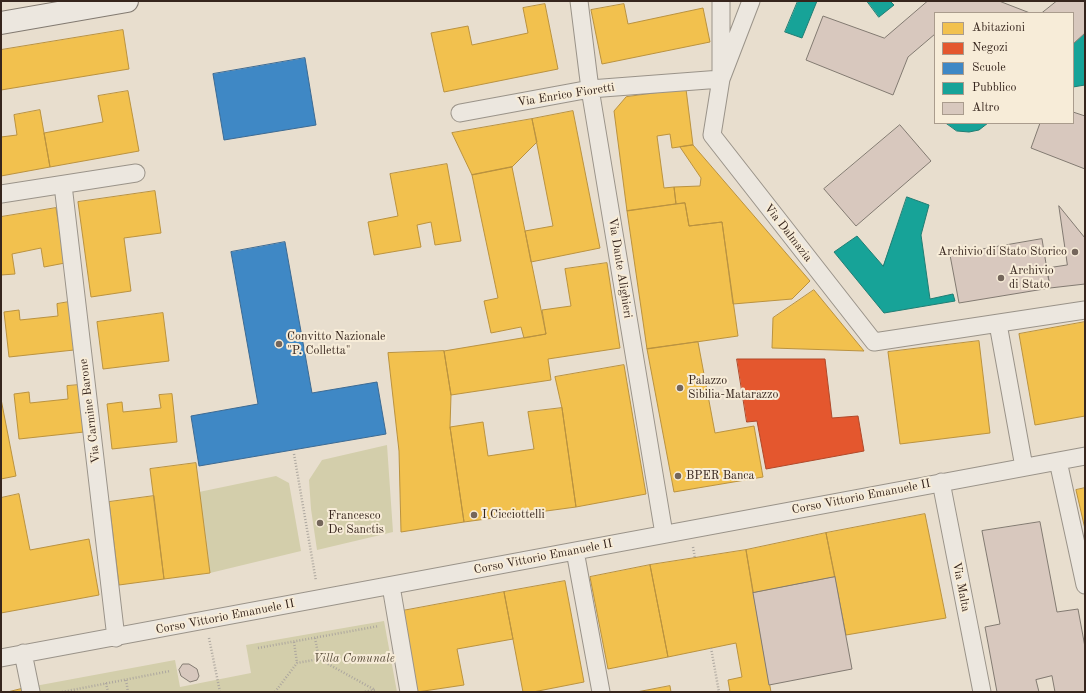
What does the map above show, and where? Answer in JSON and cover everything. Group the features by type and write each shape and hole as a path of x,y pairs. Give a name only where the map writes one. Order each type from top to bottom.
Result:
{"street":[{"path":"1,23 126,1"},
{"name":"Via Dante Alighieri","path":"579,1 590,89 664,534"},
{"path":"720,1 721,79"},
{"name":"Via Dalmazia","path":"751,1 721,79 712,135 874,342 1085,310"},
{"name":"Via Enrico Fioretti","path":"460,113 590,89 721,79"},
{"path":"1,194 136,172"},
{"name":"Via Carmine Barone","path":"63,185 116,638"},
{"path":"998,324 1024,467"},
{"name":"Corso Vittorio Emanuele II","path":"1,658 116,638 1085,456"},
{"path":"1058,461 1084,582"},
{"name":"Via Malta","path":"941,482 982,692"},
{"path":"575,551 601,692"},
{"path":"391,586 409,692"},
{"path":"24,653 31,692"}],"path":[{"path":"294,454 319,600"},
{"path":"205,621 220,692"},
{"path":"258,648 397,622"},
{"path":"315,638 319,659"},
{"path":"294,642 297,663"},
{"path":"711,648 719,692"},
{"path":"275,692 297,663 319,659 376,691"},
{"path":"62,692 170,671"},
{"path":"126,680 128,692"},
{"path":"106,683 108,692"},
{"path":"363,692 376,691"}],"green space":[{"path":"387,445 393,532 317,550 311,509 309,480 322,460"},
{"path":"276,476 289,483 301,551 210,573 199,492"},
{"name":"Villa Comunale","path":"384,621 397,692 37,692 35,686 175,660 180,687 251,673 246,645"}],"building: Abitazioni":[{"path":"545,4 558,69 444,92 431,33 468,26 472,45 528,33 523,8"},
{"path":"624,4 628,24 703,8 710,42 602,64 591,10"},
{"path":"123,30 129,69 1,90 1,50"},
{"path":"686,89 693,145 672,148 670,134 657,136 664,188 674,187 676,204 627,211 614,111 626,97"},
{"path":"128,91 139,151 50,167 44,133 103,122 98,96"},
{"path":"40,110 50,167 1,176 1,137 17,135 14,115"},
{"path":"573,111 600,248 531,262 525,231 553,226 532,119"},
{"path":"532,119 537,142 512,167 472,175 452,133"},
{"path":"693,145 810,281 792,299 733,304 722,222 689,226 685,203 676,204 674,187 700,186 701,178 680,147"},
{"path":"447,164 461,241 435,245 431,222 417,225 421,247 374,255 368,222 398,216 390,174"},
{"path":"512,167 546,334 524,338 521,327 491,333 484,301 498,298 472,175"},
{"path":"155,191 161,233 124,238 131,291 91,297 78,202"},
{"path":"685,203 689,226 722,222 738,336 647,349 627,211"},
{"path":"56,208 65,263 44,267 41,248 12,254 15,274 1,275 1,217"},
{"path":"607,263 620,348 548,359 551,380 451,395 444,351 546,334 542,310 571,306 565,269"},
{"path":"814,290 864,351 772,348 773,318"},
{"path":"69,302 74,350 9,357 4,312 19,310 20,320 58,316 57,304"},
{"path":"163,313 169,361 103,369 97,322"},
{"path":"1085,322 1085,416 1035,425 1019,334"},
{"path":"979,341 990,433 900,444 888,352"},
{"name":"Palazzo Sibilia-Matarazzo","path":"698,342 715,433 754,426 763,477 674,492 647,349"},
{"path":"444,351 451,395 450,427 464,522 401,532 399,451 388,353"},
{"path":"624,365 646,494 576,507 562,408 555,377"},
{"path":"79,385 84,432 19,439 14,394 29,392 30,403 68,399 67,386"},
{"path":"172,394 177,442 112,449 107,404 122,402 123,412 161,408 159,395"},
{"path":"1,399 16,476 1,479"},
{"path":"562,408 576,507 464,522 450,427 483,422 488,456 534,449 528,412"},
{"path":"196,463 210,573 164,579 150,469"},
{"path":"1085,488 1085,529 1076,490"},
{"path":"19,494 30,550 89,539 99,595 1,613 1,498"},
{"path":"154,496 164,579 119,585 109,502"},
{"path":"925,514 946,618 846,635 826,533"},
{"path":"826,533 835,577 753,593 746,550"},
{"path":"746,550 771,692 730,692 728,680 742,677 736,643 668,657 650,565"},
{"path":"650,565 668,657 608,669 590,577"},
{"path":"565,581 584,682 533,692 523,692 504,592"},
{"path":"504,592 513,639 457,649 464,685 417,692 402,611"},
{"path":"670,686 671,692 637,692"},
{"path":"25,688 25,692 8,692"}],"building: Negozi":[{"path":"737,359 825,359 832,418 858,416 864,451 766,469 757,421 747,422"}],"building: Scuole":[{"path":"305,58 316,125 224,140 213,74"},
{"path":"285,242 312,393 377,382 386,434 199,466 191,416 258,404 231,252"}],"building: Pubblico":[{"path":"798,1 817,1 802,38 785,32"},
{"path":"867,1 890,1 894,5 879,17"},
{"path":"1085,33 1085,85 1074,87 1074,43"},
{"path":"947,124 987,124 979,130 969,132 957,131"},
{"path":"907,197 929,205 921,235 930,299 953,294 955,301 884,313 834,252 857,236 883,266"}],"building: Altro":[{"path":"928,1 999,1 1027,12 934,12 934,35 908,57 893,95 806,60 823,16 884,38"},
{"path":"1057,1 1085,1 1085,33 1074,43 1074,12 1043,12"},
{"path":"1074,112 1085,116 1085,169 1031,148 1040,124 1074,124"},
{"path":"900,125 931,161 856,226 824,189"},
{"name":"Archivio di Stato Storico","path":"1059,206 1085,238 1085,284 1050,288 1047,268 1067,265"},
{"name":"Archivio di Stato","path":"1042,239 1050,288 959,303 950,255"},
{"path":"1040,522 1057,612 1078,609 1085,647 1085,692 997,692 985,627 1000,624 982,531"},
{"path":"835,577 852,669 769,685 753,593"},
{"path":"183,664 189,664 197,669 199,676 197,680 190,682 181,676 179,670"},
{"path":"1052,676 1055,692 1039,692 1036,680"}],"place":[{"name":"Archivio di Stato Storico","path":"1075,252"},
{"name":"Archivio di Stato","path":"1001,278"},
{"name":"Convitto Nazionale \"P. Colletta\"","path":"279,344"},
{"name":"Palazzo Sibilia-Matarazzo","path":"680,388"},
{"name":"BPER Banca","path":"678,476"},
{"name":"I Cicciottelli","path":"474,515"},
{"name":"Francesco De Sanctis","path":"320,523"}]}
